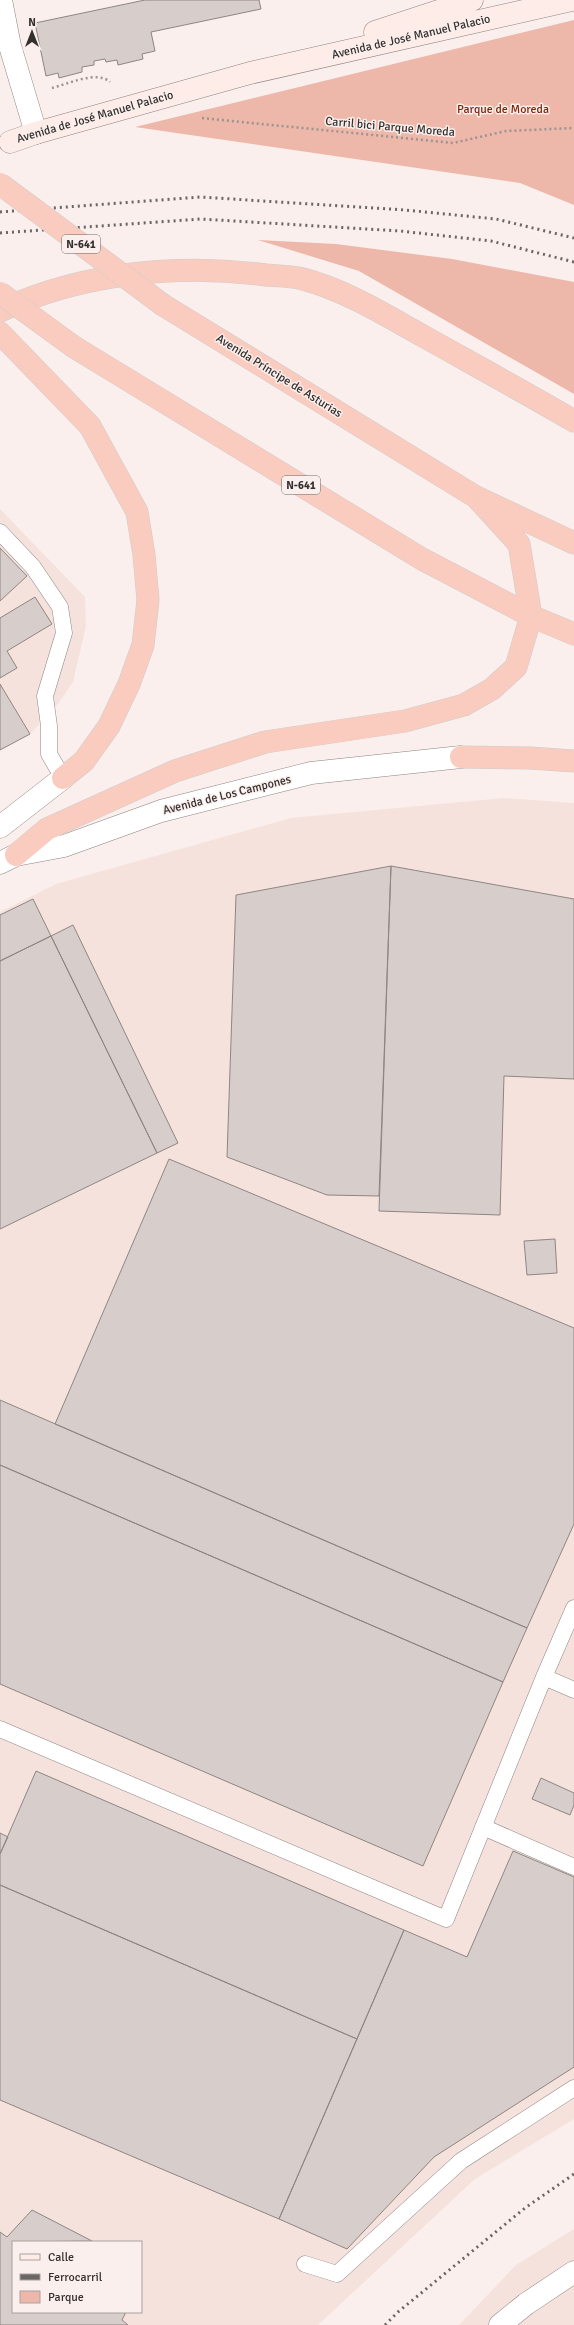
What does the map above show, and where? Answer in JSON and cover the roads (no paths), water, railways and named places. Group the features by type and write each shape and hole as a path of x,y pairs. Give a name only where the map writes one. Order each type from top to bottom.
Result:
{"highway":[{"name":"Avenida Príncipe de Asturias","path":"0,184 163,305 476,498 574,543"},
{"path":"0,311 32,296 79,284 133,275 184,270 235,270 303,279 363,303 574,421"},
{"name":"N-641","path":"0,293 74,346 422,559 531,616 574,634"},
{"path":"0,333 90,426 137,512 148,600 143,645 129,684 109,726 84,761 63,778"},
{"path":"8,859 47,829 175,771 265,742 405,721 464,706 492,689 516,667 531,616 519,544 476,498"},
{"path":"460,756 574,761"}],"main road":[{"name":"Avenida de José Manuel Palacio","path":"10,142 36,133 250,73 472,0"},
{"name":"Avenida de José Manuel Palacio","path":"250,73 572,0"}],"street":[{"path":"1,0 5,42 36,133"},
{"name":"Avenida de Los Campones","path":"8,859 64,846 161,811 311,773 460,756"},
{"path":"0,827 63,778"},
{"path":"500,2325 526,2304 574,2272"}],"lane":[{"path":"0,532 33,567 60,607 64,633 45,696 48,726 48,754 63,778"},
{"path":"0,1729 446,1919 544,1677 574,1608"},
{"path":"544,1677 574,1690"},
{"path":"483,1827 574,1867"},
{"path":"305,2264 337,2274 461,2161 574,2088"}],"railway":[{"path":"0,212 200,197 405,210 496,219 574,238"},
{"path":"0,233 201,219 400,231 491,241 574,262"},
{"path":"385,2325 398,2312 525,2208 574,2174"}],"park label":[{"name":"Parque de Moreda","path":"503,109"}]}
